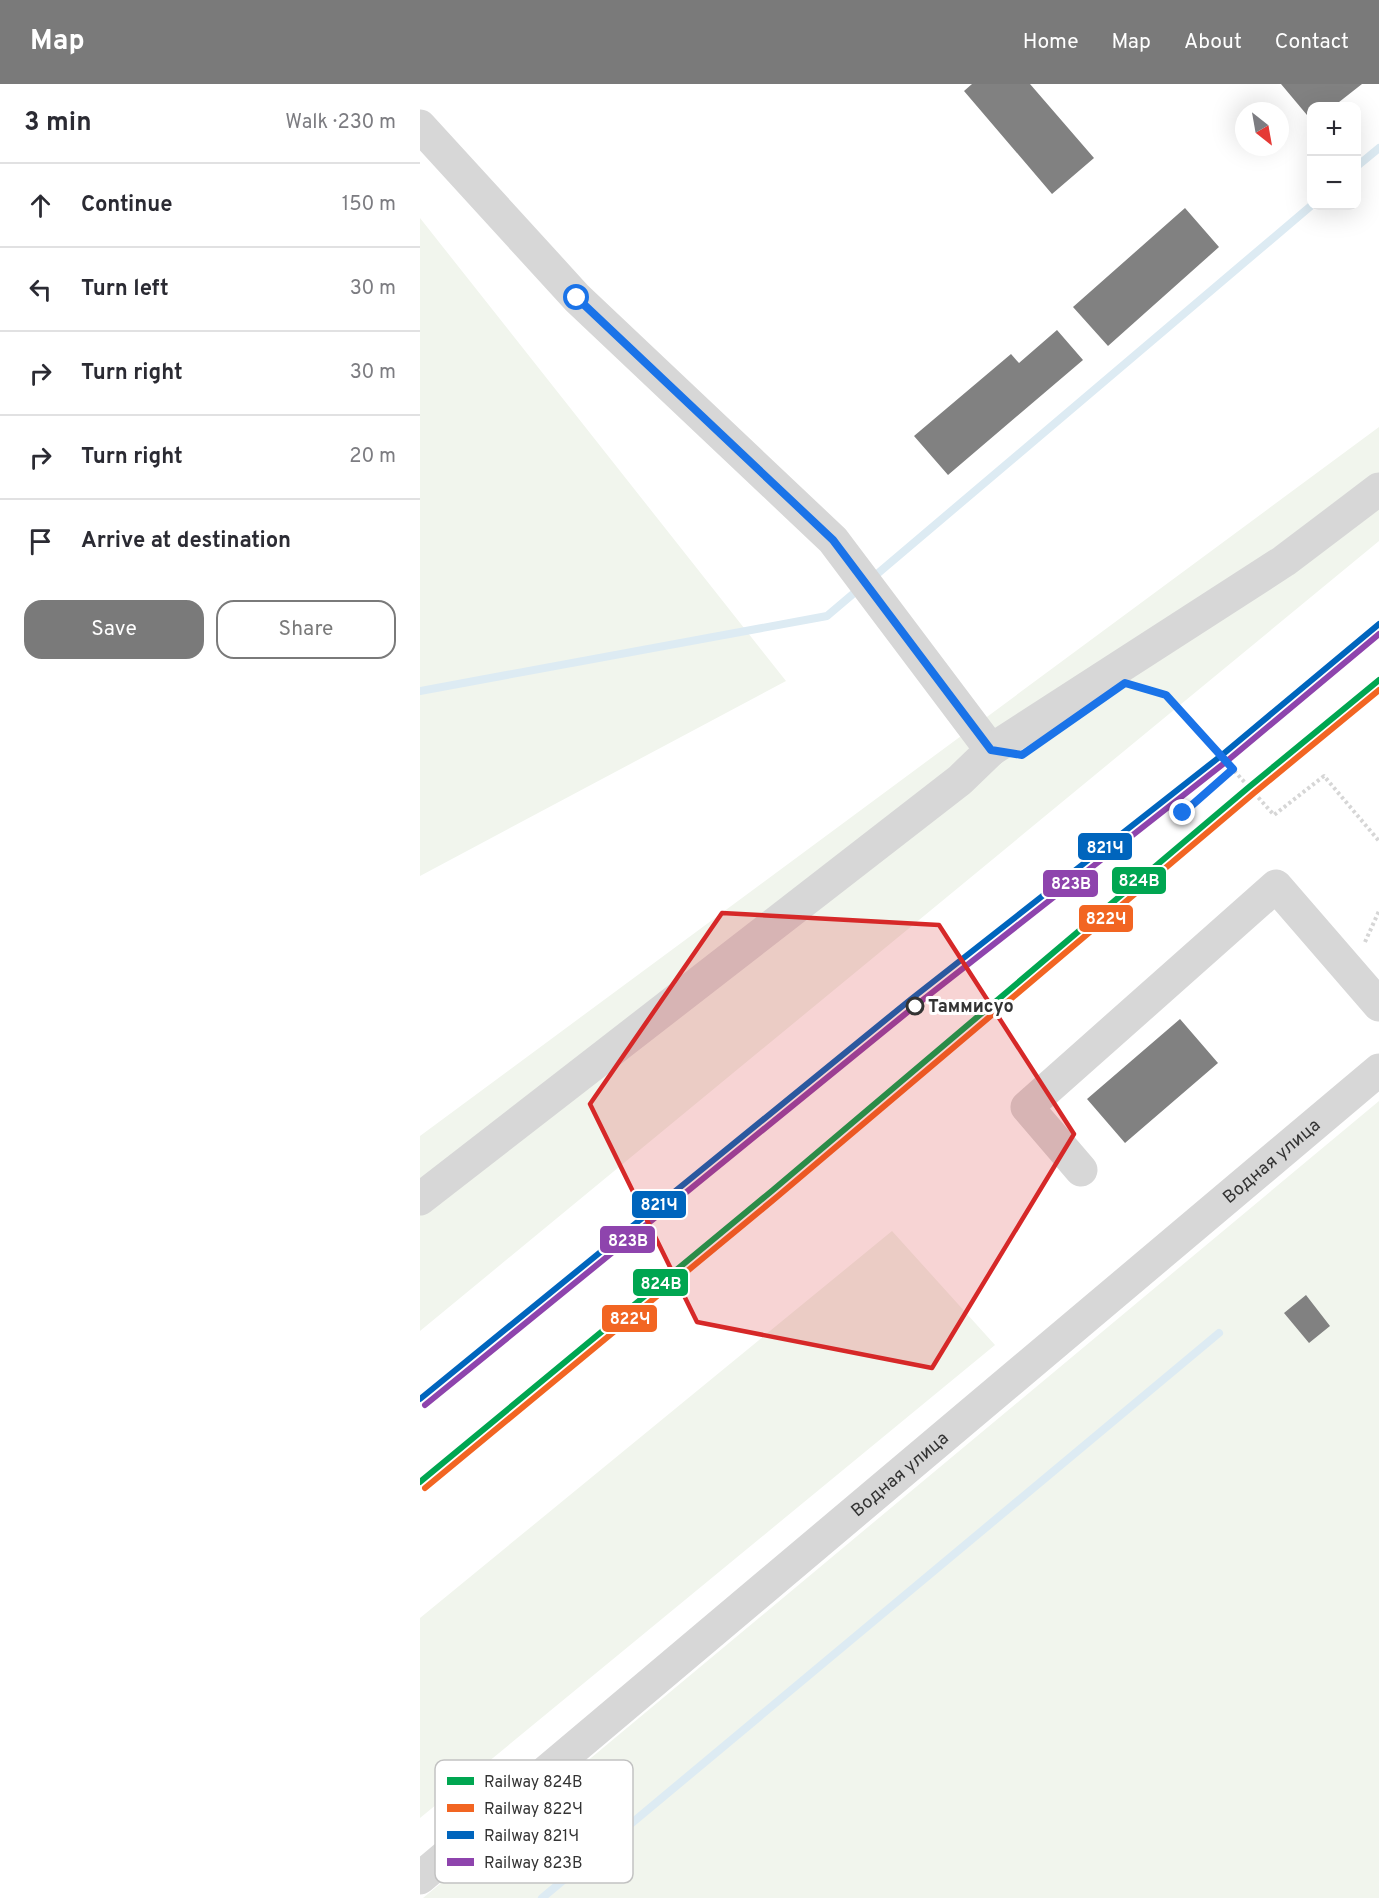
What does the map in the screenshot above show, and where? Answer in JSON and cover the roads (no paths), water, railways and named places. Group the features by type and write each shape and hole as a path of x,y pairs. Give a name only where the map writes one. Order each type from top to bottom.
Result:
{"street":[{"path":"420,126 577,298 833,540 991,750"},
{"path":"420,1199 960,780 991,750 1284,561 1379,489"},
{"path":"1081,1170 1027,1107 1276,886 1379,1005"},
{"name":"Водная улица","path":"560,1760 1379,1070"},
{"name":"Водная улица","path":"420,1878 435,1865"}],"waterway":[{"path":"1361,163 1379,148"},
{"path":"870,580 1307,209"},
{"path":"420,691 827,616 860,588"},
{"path":"633,1822 1219,1333"},
{"path":"542,1898 560,1883"}],"rail line":[{"name":"821Ч","path":"420,1399 910,1000 1222,755 1379,624"},
{"name":"823В","path":"425,1405 915,1006 1227,761 1379,634"},
{"name":"824В","path":"420,1482 773,1190 1249,787 1379,680"},
{"name":"822Ч","path":"425,1488 778,1196 1379,690"}],"place":[{"name":"Таммисуо","path":"915,1006"}]}
